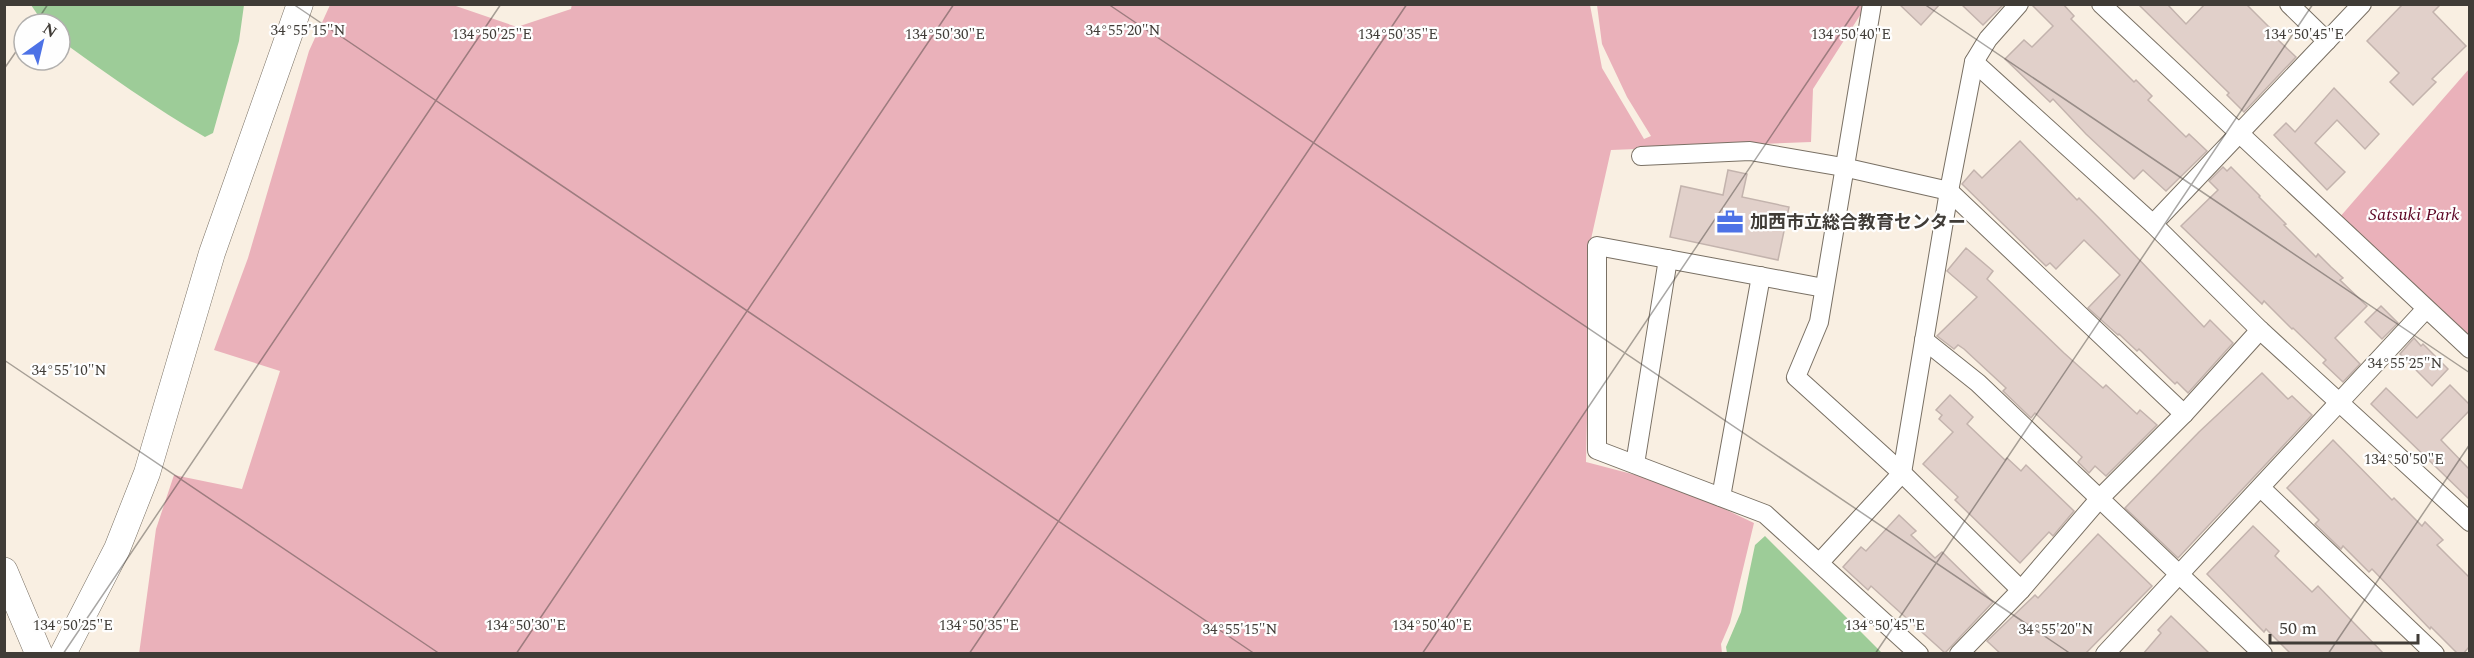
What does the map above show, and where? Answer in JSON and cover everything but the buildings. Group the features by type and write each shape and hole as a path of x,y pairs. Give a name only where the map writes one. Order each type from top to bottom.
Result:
{"main road":[{"path":"4,571 39,654"}],"street":[{"path":"63,654 117,549 147,473 212,253 300,4"},
{"path":"1872,4 1843,167 1819,322 1796,377 1902,473 2021,590"},
{"path":"1820,562 1902,473 1949,191 1974,62 1988,39 2019,4"},
{"path":"2101,4 2469,349"},
{"path":"2289,4 2327,40"},
{"path":"2153,224 2362,4"},
{"path":"1974,62 2153,224 2260,330 2339,400 2469,522"},
{"path":"1641,156 1750,151 1843,167 1949,191 2184,414"},
{"path":"1824,288 1597,246 1597,450 1766,514 1919,654"},
{"path":"1635,464 1668,259"},
{"path":"1721,497 1761,276"},
{"path":"2105,654 2425,310"},
{"path":"1959,654 2021,590 2100,498 2184,414 2260,330"},
{"path":"1924,340 1978,382 2263,654"},
{"path":"2260,488 2435,654"}],"green space":[{"path":"572,4 1590,5 1602,68 1644,139 1651,136 1627,97 1602,44 1597,5 1864,5 1864,9 1813,89 1811,142 1611,150 1591,239 1586,462 1674,485 1754,523 1730,623 1721,644 1722,653 139,654 156,529 174,475 242,489 280,371 214,350 248,258 309,51 330,5 453,5 517,27 571,9"},
{"name":"Satsuki Park","path":"2469,69 2469,341 2339,218"}],"shaded area":[{"path":"31,5 244,5 239,41 213,133 205,137 150,103 72,49 72,12 36,12"},
{"path":"1765,536 1882,653 1727,653 1726,647 1741,612 1755,545"}],"place":[{"name":"加西市立総合教育センター","path":"1730,222"}]}
